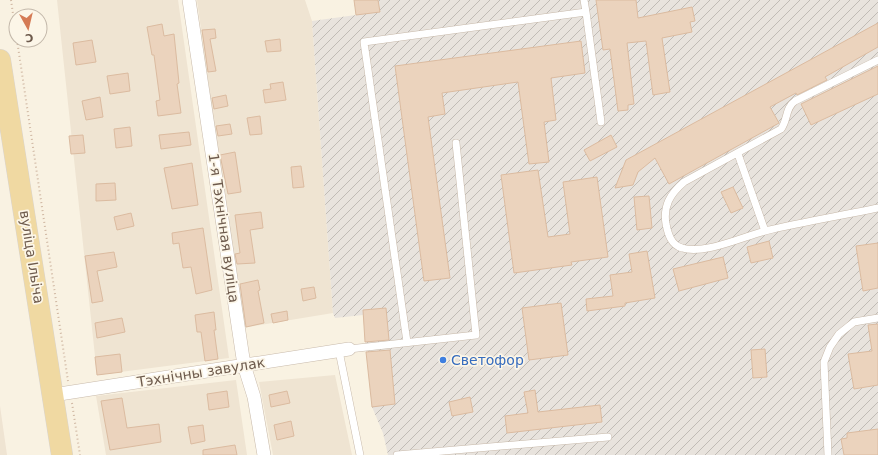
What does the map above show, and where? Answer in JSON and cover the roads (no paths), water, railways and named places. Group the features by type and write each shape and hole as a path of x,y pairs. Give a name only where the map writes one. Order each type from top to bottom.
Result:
{"main road":[{"name":"вуліца Ільіча","path":"0,60 61,394 62,455"}],"street":[{"name":"1-я Тэхнічная вуліца","path":"189,0 244,365 254,397 264,455"},
{"name":"Тэхнічны завулак","path":"61,394 344,350"}],"lane":[{"path":"584,0 601,122"},
{"path":"407,342 364,42 586,12"},
{"path":"878,60 795,101 789,107 785,124 782,129 684,182 674,191 666,203 666,223 669,237 680,248 701,249 765,232 878,208"},
{"path":"360,455 344,350 476,335 456,143"},
{"path":"738,154 765,232"},
{"path":"828,455 824,362 830,347 839,334 854,322 878,318"},
{"path":"397,455 608,437"}],"place":[{"name":"Светофор","path":"443,360"}]}
